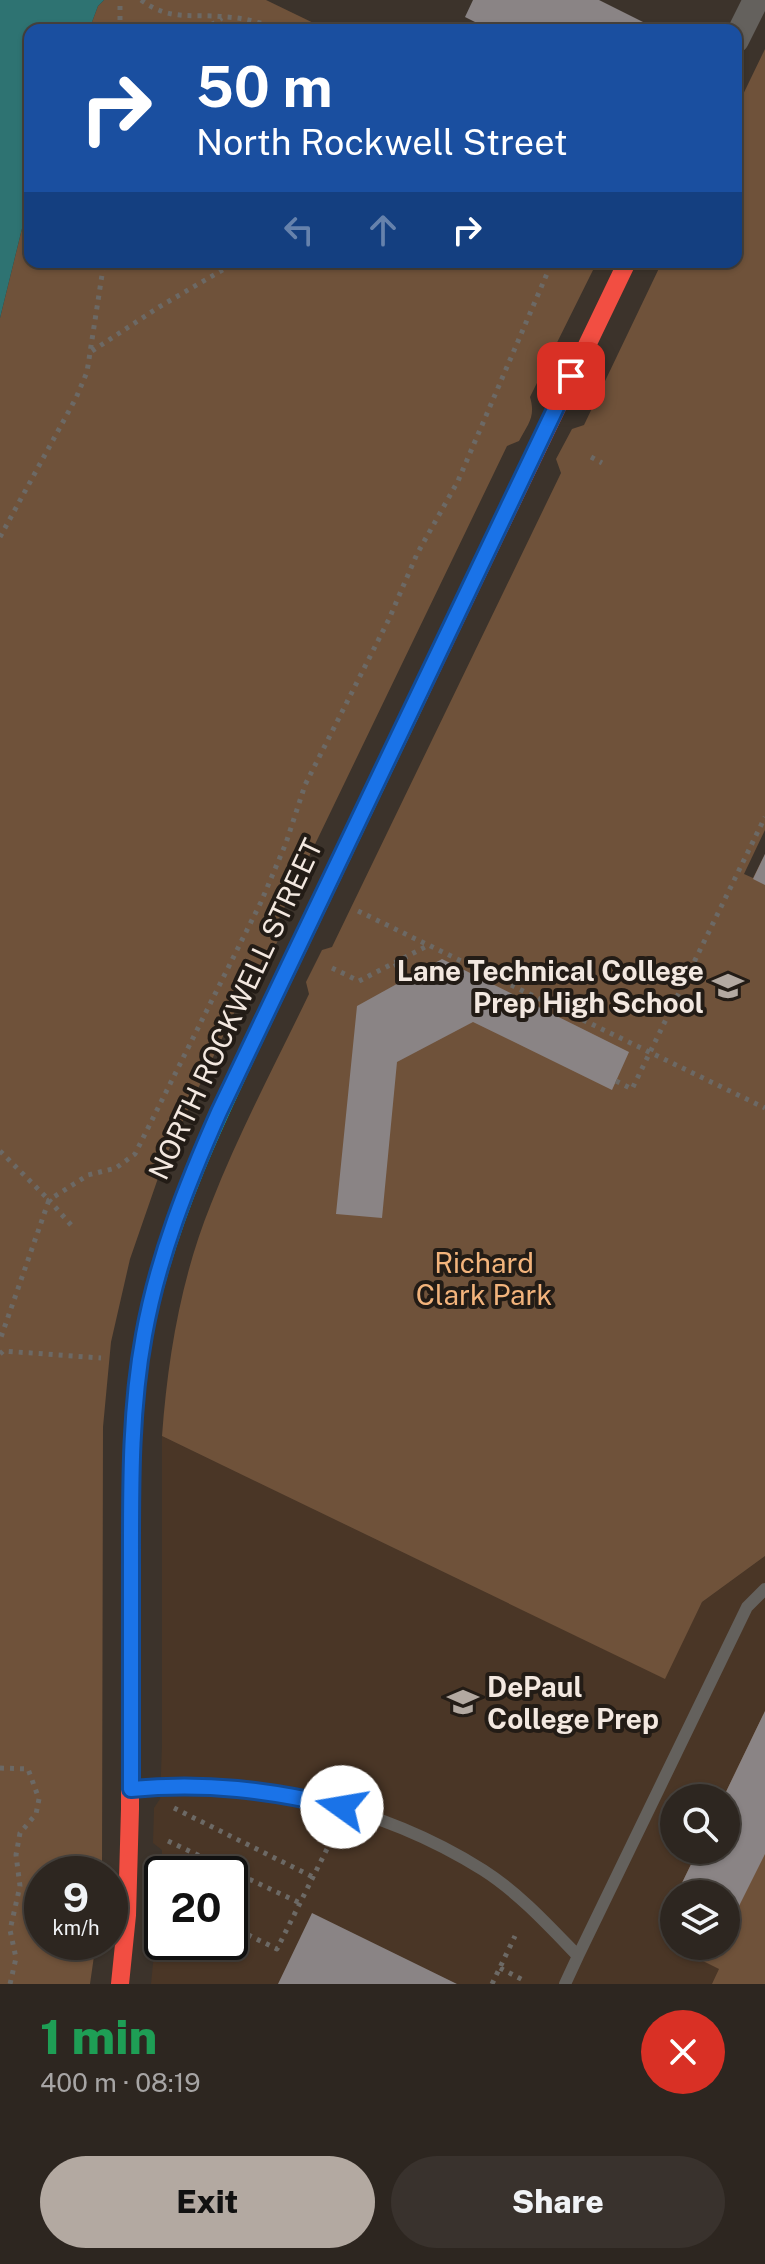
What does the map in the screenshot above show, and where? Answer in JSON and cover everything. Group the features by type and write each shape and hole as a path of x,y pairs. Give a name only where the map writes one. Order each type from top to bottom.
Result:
{"street":[{"path":"742,28 756,0"},
{"name":"NORTH ROCKWELL STREET","path":"120,1984 126,1945 131,1789 131,1468 136,1389 144,1333 159,1271 181,1199 219,1112 624,268"}],"lane":[{"path":"565,1984 747,1607 765,1589"},
{"path":"131,1789 226,1786 280,1793 372,1815 410,1830 485,1871 515,1894 578,1956"}],"path":[{"path":"120,0 120,24"},
{"path":"141,0 156,11 177,17 224,16 265,24"},
{"path":"212,24 224,16"},
{"path":"0,537 76,398 92,351 103,268"},
{"path":"92,351 226,268"},
{"path":"0,1340 49,1200 88,1175 116,1168 135,1154 261,902 286,843 305,785 389,619 417,554 458,481 549,268"},
{"path":"591,457 602,463"},
{"path":"616,1081 632,1089 765,817"},
{"path":"358,911 765,1108"},
{"path":"332,968 359,981 428,946"},
{"path":"395,963 404,980"},
{"path":"0,1151 71,1225"},
{"path":"0,1354 3,1351 101,1358"},
{"path":"0,1768 28,1769 39,1799 36,1814 20,1833 16,1855 20,1886 10,1930 16,1958 10,1984"},
{"path":"170,1806 313,1877"},
{"path":"168,1841 300,1903"},
{"path":"248,1935 277,1949 330,1843"},
{"path":"492,1984 515,1936"},
{"path":"500,1968 523,1980"}],"shaded area":[{"name":"DePaul College Prep","path":"162,1436 664,1678 702,1602 765,1556 765,1984 151,1984 153,1960 248,1960 248,1856 162,1856 162,1850 153,1843 154,1808 160,1799"}],"green space":[{"path":"104,0 266,0 316,24 91,24 98,6"},
{"name":"Richard Clark Park","path":"765,49 765,830 744,874 753,878 765,854 765,1556 702,1602 665,1679 162,1436 168,1376 184,1289 211,1204 309,994 306,982 322,950 332,947 561,473 556,459 572,429 584,425 659,268 742,268 742,97"},
{"path":"24,220 24,268 594,268 530,397 532,415 528,425 519,441 507,446 278,921 283,930 267,963 256,967 165,1158 130,1259 111,1342 103,1427 102,1856 24,1856 24,1960 93,1960 90,1984 0,1984 0,318"},
{"path":"765,1711 765,1984 712,1984 719,1969 701,1960 740,1960 740,1880 683,1880 691,1864 740,1864 740,1784 730,1784"}],"water":[{"path":"0,0 104,0 98,6 91,24 24,24 24,220 0,318"}],"building":[{"path":"473,0 599,0 647,24 479,24 465,17"},
{"path":"765,854 765,885 753,879"},
{"path":"442,959 629,1052 612,1090 473,1022 397,1062 382,1218 336,1214 357,1006"},
{"path":"765,1711 765,1854 740,1904 740,1880 683,1880 691,1864 740,1864 740,1784 730,1784"},
{"path":"312,1913 457,1984 278,1984"}],"traffic: fast":[{"path":"131,1504 136,1385 143,1338 158,1277 196,1167 261,1025"}],"traffic: slow":[{"path":"261,1025 419,695"}],"traffic: jam":[{"path":"419,695 624,268"},
{"path":"120,1984 127,1915 130,1809 131,1504"}],"place":[{"name":"Lane Technical College Prep High School","path":"728,986"},
{"name":"DePaul College Prep","path":"463,1702"}],"route":[{"path":"342,1807 280,1793 226,1786 131,1789 131,1452 144,1333 181,1199 219,1112 571,376"}]}
